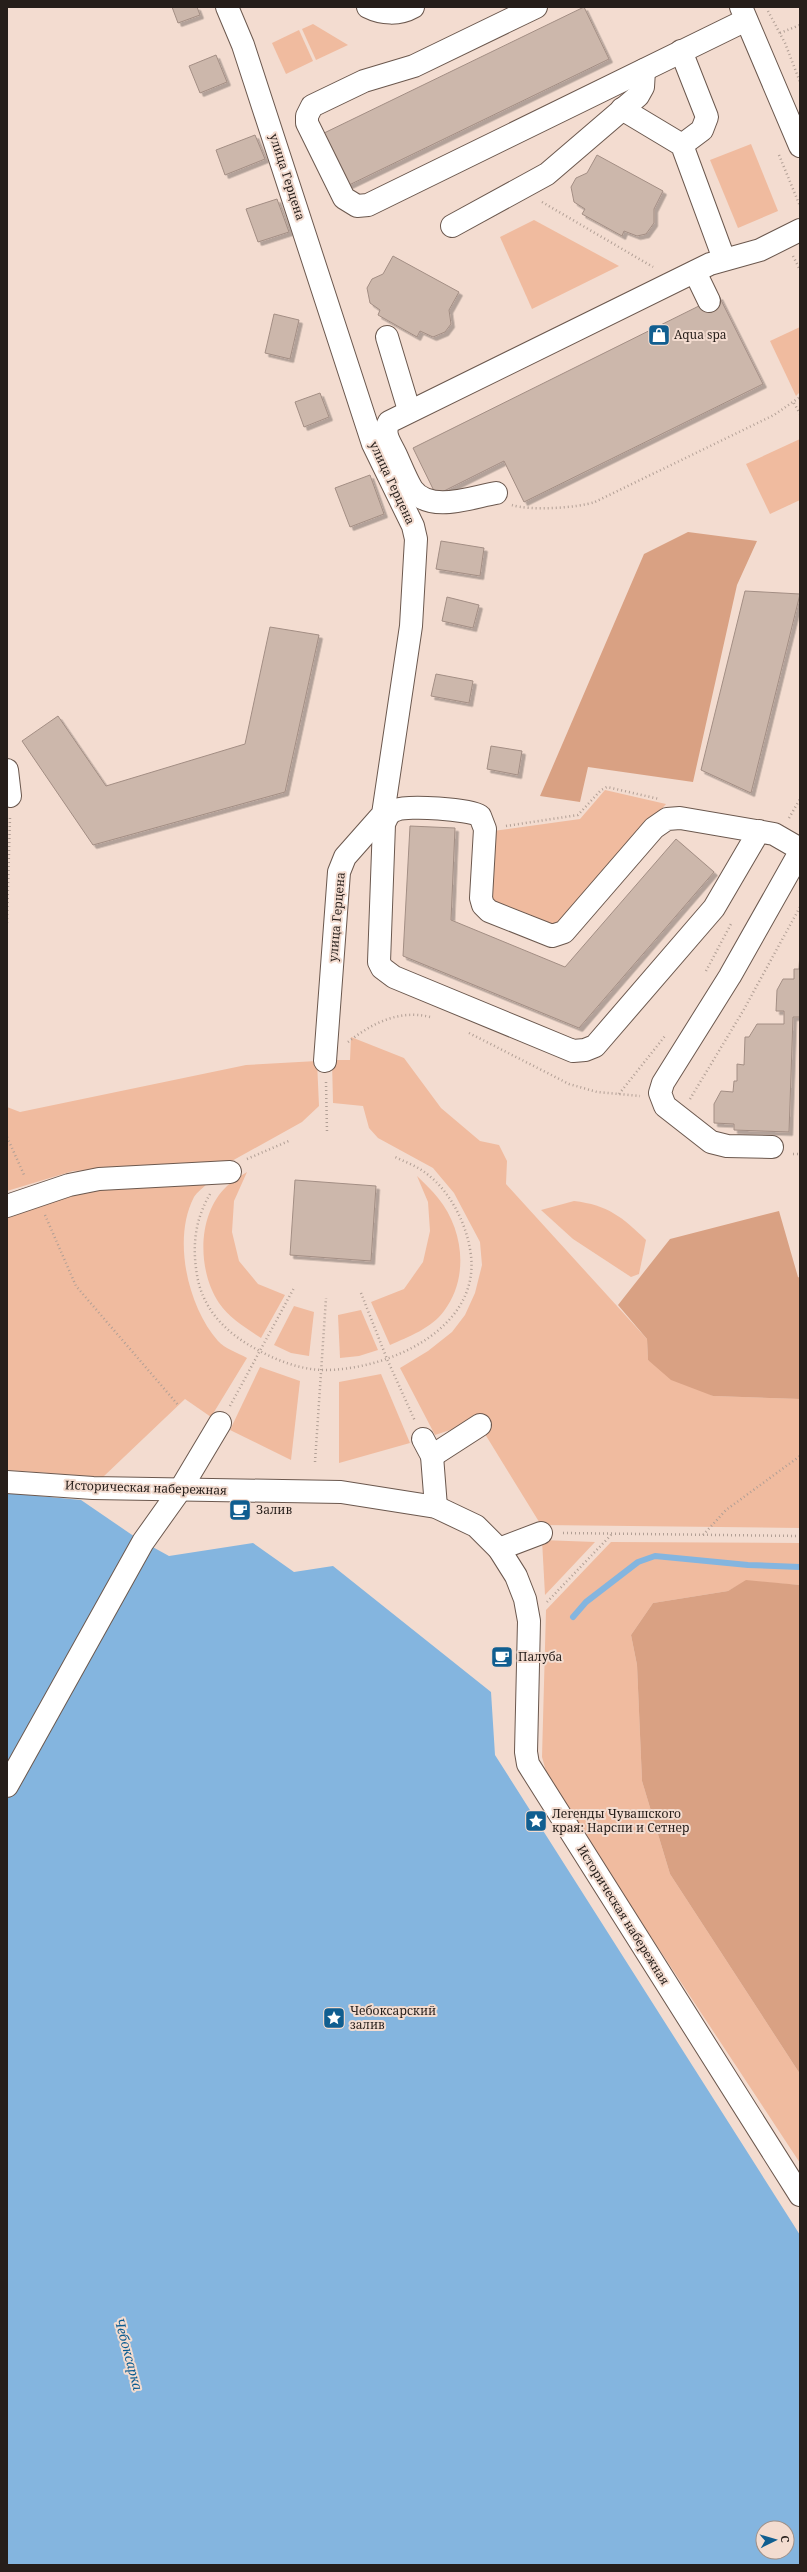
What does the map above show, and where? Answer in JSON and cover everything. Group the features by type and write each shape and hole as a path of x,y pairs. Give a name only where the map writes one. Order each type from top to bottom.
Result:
{"street":[{"name":"улица Герцена","path":"227,7 243,45 373,444 413,526 416,539 411,626 383,814 345,857 339,872 325,1060"},
{"path":"368,7 381,12 393,13 413,7"},
{"path":"536,7 414,66 364,81 312,106 307,116 307,123 344,198 357,206 368,205 644,70 681,51 743,14 800,146"},
{"path":"681,51 707,117 702,130 682,145"},
{"path":"452,226 521,189 558,166 589,136 641,91 644,70"},
{"path":"622,109 682,145 724,259"},
{"path":"496,493 444,503 429,500 413,489 386,430 389,422 409,410 433,402 685,276 724,259 760,250 800,230"},
{"path":"685,276 709,301"},
{"path":"387,337 409,410"},
{"path":"7,770 10,796"},
{"path":"769,834 708,916 595,1046 580,1051 573,1051 394,977 385,971 379,962 384,824 391,812 404,808 468,811 480,816 484,829 481,898 483,905 489,911 552,936 564,932 654,828 668,819 680,818 769,834 800,850 730,976 663,1083 660,1097 665,1106 703,1137 719,1144 772,1147"},
{"path":"7,1206 68,1185 99,1179 230,1172"},
{"path":"7,1786 143,1542 180,1490 220,1423"},
{"path":"436,1507 428,1447 480,1426"},
{"name":"Историческая набережная","path":"7,1482 93,1488 341,1492 436,1507 476,1526 499,1549 516,1576 525,1599 529,1622 526,1752 528,1764 800,2195"},
{"path":"499,1549 541,1533"}],"path":[{"path":"766,7 780,33 800,82"},
{"path":"780,33 800,25"},
{"path":"521,189 685,276"},
{"path":"496,493 512,505 524,508 591,503 768,418 794,403 800,397"},
{"path":"794,403 800,414"},
{"path":"484,829 576,816 601,790 607,787 663,800 680,818"},
{"path":"7,923 10,796"},
{"path":"769,834 800,799"},
{"path":"679,1118 743,1011 800,907"},
{"path":"705,972 735,918"},
{"path":"327,1132 325,1060 363,1030 382,1020 408,1015 437,1018"},
{"path":"464,1031 569,1084 588,1090 660,1097"},
{"path":"618,1094 668,1032"},
{"path":"7,1137 36,1196 76,1286 179,1406"},
{"path":"291,1140 254,1155 230,1172 211,1193 199,1213 194,1234 194,1261 199,1285 206,1304 219,1322 237,1338 278,1360 321,1370 343,1369 387,1359 416,1346 442,1328 451,1318 466,1295 472,1278 473,1261 468,1238 460,1217 443,1190 423,1171 393,1156"},
{"path":"220,1423 261,1352 294,1288"},
{"path":"361,1293 387,1359 428,1447"},
{"path":"315,1462 326,1298"},
{"path":"703,1535 726,1510 800,1456"},
{"path":"541,1533 800,1536"},
{"path":"529,1622 612,1534"}],"shaded area":[{"path":"313,24 348,45 316,60 302,29"},
{"path":"299,30 313,61 286,74 272,43"},
{"path":"751,144 778,211 738,228 710,160"},
{"path":"534,220 619,266 532,309 500,237"},
{"path":"800,327 800,392 796,396 770,341"},
{"path":"800,439 800,500 770,514 746,464"},
{"path":"688,532 757,541 737,585 693,782 588,767 580,802 540,796 644,554"},
{"path":"605,790 666,804 566,920 554,926 496,904 490,897 493,831 580,819"},
{"path":"351,1037 404,1058 441,1108 480,1141 499,1145 507,1161 506,1184 647,1339 648,1360 713,1396 800,1399 800,1528 541,1525 477,1421 435,1435 400,1368 428,1351 452,1332 465,1315 475,1293 482,1265 480,1242 454,1193 433,1168 378,1138 369,1128 363,1106 333,1103 332,1060 350,1060"},
{"path":"317,1061 319,1106 302,1122 230,1162 73,1171 7,1191 7,1107 20,1112 246,1065"},
{"path":"247,1172 234,1201 232,1232 239,1261 258,1284 285,1295 261,1338 233,1318 219,1303 212,1290 204,1259 205,1227 210,1211 217,1198 227,1186"},
{"path":"417,1176 431,1189 447,1211 458,1239 460,1269 452,1298 439,1317 419,1331 390,1345 371,1302 404,1289 423,1262 430,1231 428,1202"},
{"path":"209,1182 194,1197 187,1214 184,1232 186,1272 191,1292 207,1327 221,1344 247,1358 211,1417 185,1399 103,1477 7,1470 7,1214 76,1192"},
{"path":"574,1201 596,1206 614,1213 646,1240 639,1274 631,1277 573,1239 541,1210"},
{"path":"779,1211 798,1277 800,1278 800,1399 713,1396 671,1380 648,1360 647,1339 618,1305 670,1239"},
{"path":"294,1306 314,1312 309,1356 291,1353 274,1345"},
{"path":"361,1310 378,1350 359,1356 340,1358 338,1315"},
{"path":"260,1367 300,1381 291,1460 230,1430"},
{"path":"381,1374 410,1443 339,1463 339,1382"},
{"path":"542,1540 595,1542 545,1595"},
{"path":"611,1542 800,1543 800,1585 746,1581 728,1591 653,1603 631,1635 637,1665 642,1781 670,1874 800,2074 800,2163 549,1782 542,1757 546,1610"},
{"path":"746,1580 800,1585 800,2074 670,1874 642,1781 637,1665 631,1635 653,1603 728,1591"}],"water":[{"path":"7,1493 81,1500 138,1539 7,1771"},
{"name":"Чебоксарский залив","path":"253,1543 294,1572 333,1566 491,1692 495,1755 800,2235 800,2565 7,2565 7,1800 149,1545 169,1556"}],"building":[{"path":"172,7 197,7 200,15 178,23"},
{"path":"584,7 609,59 345,187 320,135"},
{"path":"216,55 227,82 200,93 189,66"},
{"path":"255,135 265,159 225,175 216,150"},
{"path":"597,155 663,191 654,209 654,223 646,234 637,236 624,231 622,236 582,214 585,209 574,202 571,187 576,178 587,173"},
{"path":"277,199 289,232 258,242 246,209"},
{"path":"393,256 459,292 449,310 451,324 445,332 433,337 420,331 417,337 378,315 380,310 370,303 367,288 372,279 383,274"},
{"path":"719,296 763,384 524,502 504,461 436,495 413,448"},
{"path":"274,314 299,320 290,359 265,353"},
{"path":"320,393 329,417 304,427 295,402"},
{"path":"370,475 384,514 350,527 335,488"},
{"path":"441,541 484,548 480,576 436,569"},
{"path":"745,591 800,594 751,793 701,770"},
{"path":"447,597 479,605 473,628 442,621"},
{"path":"270,627 319,635 285,792 93,845 22,741 58,716 106,786 245,744"},
{"path":"436,674 473,681 469,703 431,696"},
{"path":"491,746 522,751 518,775 487,769"},
{"path":"410,826 455,828 451,920 565,967 676,839 714,872 579,1028 403,956"},
{"path":"800,952 800,1017 793,1017 789,1132 734,1130 734,1124 714,1123 714,1104 721,1091 733,1092 734,1081 737,1081 737,1064 744,1065 745,1037 749,1037 757,1024 784,1024 784,1011 776,1011 777,990 783,979 794,979 794,969 799,969"},
{"path":"295,1180 376,1186 371,1261 290,1255"}],"waterway":[{"path":"573,1617 586,1602 638,1562 655,1556 748,1565 800,1567"}],"place":[{"name":"Aqua spa","path":"659,335"},
{"name":"Залив","path":"240,1510"},
{"name":"Палуба","path":"502,1657"},
{"name":"Легенды Чувашского края: Нарспи и Сетнер","path":"536,1821"},
{"name":"Чебоксарский залив","path":"334,2018"}],"water label":[{"name":"Чебоксарка","path":"129,2354"}]}
